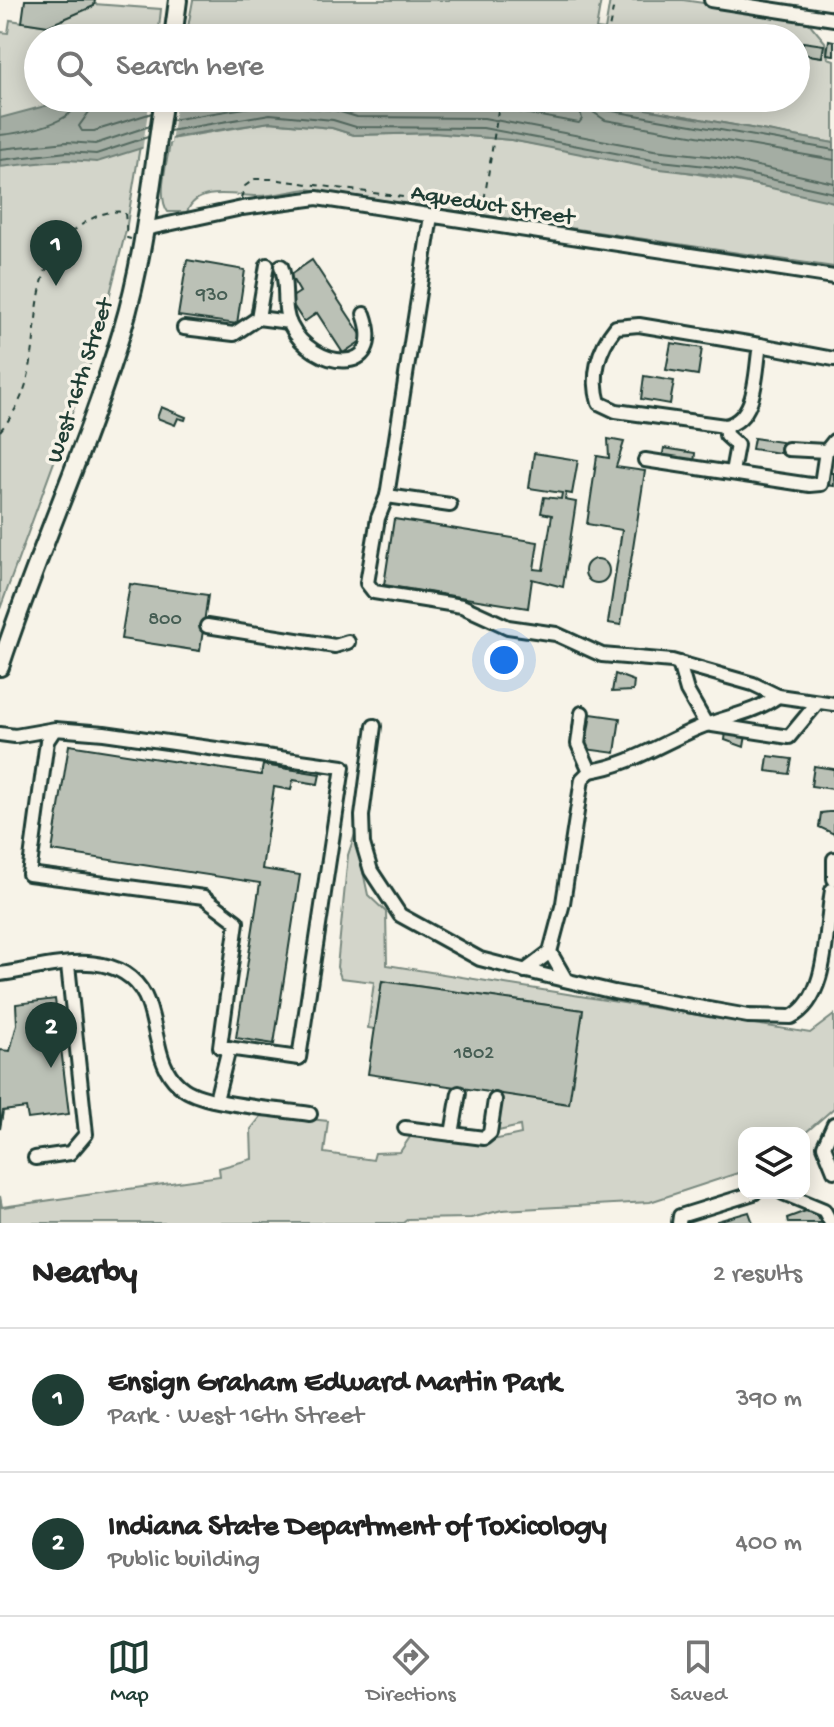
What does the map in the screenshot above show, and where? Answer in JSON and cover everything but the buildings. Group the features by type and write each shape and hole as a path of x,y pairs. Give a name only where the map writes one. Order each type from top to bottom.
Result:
{"main road":[{"path":"175,24 178,0"},
{"name":"West 16th Street","path":"0,667 104,390 133,289 162,112"}],"street":[{"path":"711,0 834,19"},
{"name":"Aqueduct Street","path":"145,229 302,199 834,277"},
{"path":"431,216 387,496 378,518 367,583 374,592 462,606 508,627 556,634 602,655 679,663 753,684 778,696 834,704"},
{"path":"285,263 289,322 303,341 327,360 350,361 367,346 370,330 364,314"},
{"path":"258,318 267,265"},
{"path":"184,328 234,334 258,318 289,322"},
{"path":"760,345 749,410 734,424 725,426 616,411 599,403 594,387 605,341 616,327 639,325 760,345 834,359"},
{"path":"725,426 726,435 737,445 732,472"},
{"path":"645,460 821,484 830,446 788,449"},
{"path":"387,496 450,505"},
{"path":"207,626 335,646 348,642"},
{"path":"679,663 687,691 706,724"},
{"path":"525,971 550,952 563,903 582,779 590,771 635,760 706,724 765,705 778,696"},
{"path":"706,724 789,737 818,702"},
{"path":"582,713 578,744 590,771"},
{"path":"374,726 362,816 363,844 371,871 400,915 480,959 566,980 748,1016 791,1017 814,999 820,982 834,859"},
{"path":"0,734 15,736 55,729 343,767 299,1058 220,1047 237,922 204,897 29,874 47,741 55,729"},
{"path":"550,952 566,980"},
{"path":"0,974 99,963 130,977 146,998 168,1073 192,1094 310,1114"},
{"path":"35,1158 70,1153 86,1134 68,965"},
{"path":"216,1100 229,1048"},
{"path":"452,1134 459,1093"},
{"path":"405,1128 488,1136 495,1100"},
{"path":"834,1124 824,1146 834,1171"},
{"path":"679,1223 680,1216 738,1198"},
{"path":"797,1199 824,1210 831,1223"}],"path":[{"path":"610,24 615,0"},
{"path":"241,202 245,186 255,179 272,179 483,208 498,112"},
{"path":"0,431 12,418 28,377 42,277 55,250 69,234 109,210 125,212 127,238"}],"shaded area":[{"path":"193,0 601,0 597,24 189,24"},
{"path":"610,0 683,0 805,18 810,24 606,24"},
{"path":"94,4 161,9 159,24 52,24"},
{"path":"10,20 35,24 24,24 24,112 146,112 126,230 98,342 0,609 0,32 8,33"},
{"path":"810,24 825,42 828,58 834,60 834,143 662,112 810,112"},
{"path":"270,122 332,128 354,135 435,133 511,140 807,194 834,202 834,267 307,189 263,196 208,195 199,198 187,212 168,212 163,187 171,139"},
{"path":"355,834 368,895 386,912 387,965 810,1033 834,1015 834,1108 810,1129 738,1127 738,1173 650,1202 502,1210 471,1218 408,1219 403,1223 0,1223 0,1196 2,1207 220,1176 219,1168 252,1159 251,1129 263,1114 328,1121 324,1153 373,1160 375,1153 400,1152 412,1134 479,1143 521,1134 520,1126 494,1132 490,1123 495,1093 582,1010 382,981 375,1029 368,1028 374,982 341,978 337,967 348,855"}],"water":[{"path":"24,112 662,112 834,143 834,202 713,175 651,168 511,140 435,133 354,135 332,128 270,122 180,136 97,162 67,160 0,167 0,118"}],"pier":[{"path":"148,112 175,112 171,143 142,152"}],"place":[{"name":"Ensign Graham Edward Martin Park","path":"56,286"},
{"name":"Indiana State Department of Toxicology","path":"51,1068"}]}
